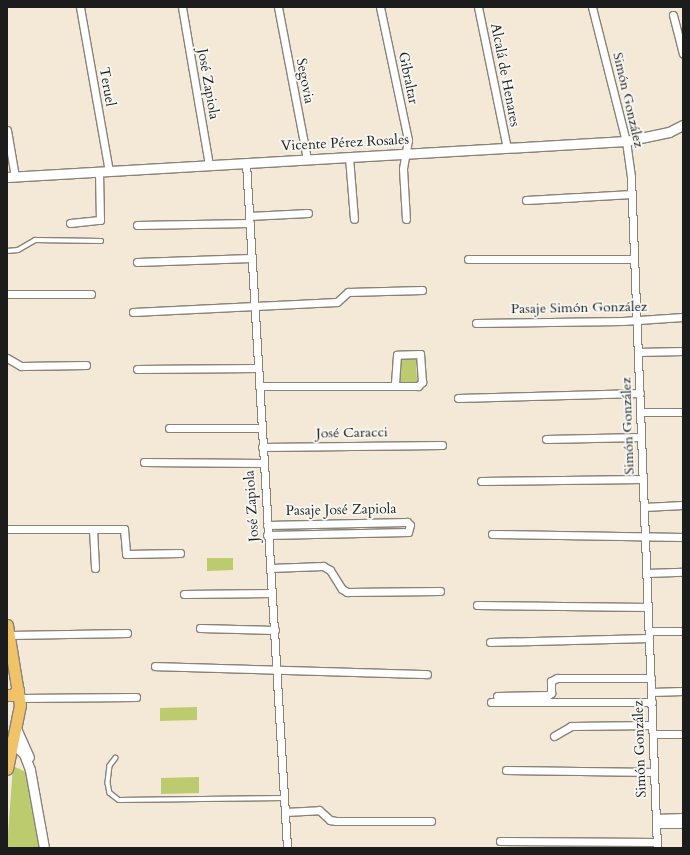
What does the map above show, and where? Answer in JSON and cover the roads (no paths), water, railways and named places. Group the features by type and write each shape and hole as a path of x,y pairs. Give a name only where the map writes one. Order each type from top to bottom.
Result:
{"main road":[{"path":"7,768 9,739 15,726 19,694 14,658 8,635"},
{"path":"7,695 19,694"}],"street":[{"name":"Teruel","path":"80,7 109,171"},
{"name":"José Zapiola","path":"182,7 209,165"},
{"name":"Segovia","path":"278,7 307,160"},
{"name":"Gibraltar","path":"380,7 408,140 403,170 406,219"},
{"name":"Alcalá de Henares","path":"478,7 507,148"},
{"name":"Simón González","path":"592,7 626,141 632,194 657,845"},
{"path":"673,15 683,54"},
{"name":"Vicente Pérez Rosales","path":"11,177 626,141 665,133 683,125"},
{"path":"7,130 11,177"},
{"path":"350,157 354,219"},
{"name":"José Zapiola","path":"246,163 267,535 275,630 286,848"},
{"path":"70,223 100,220 99,172"},
{"path":"526,200 632,194"},
{"path":"137,225 249,219 308,213"},
{"path":"137,262 251,258"},
{"path":"468,259 634,259"},
{"path":"133,312 337,302 348,292 422,290"},
{"path":"7,294 91,294"},
{"name":"Pasaje Simón González","path":"476,323 637,320 683,317"},
{"path":"638,352 683,351"},
{"path":"259,386 394,386 421,385 420,354 397,355 394,386"},
{"path":"7,358 21,366 86,365"},
{"path":"138,369 258,368"},
{"path":"458,398 640,393"},
{"path":"640,412 683,412"},
{"path":"169,428 261,428"},
{"path":"546,439 641,437"},
{"name":"José Caracci","path":"262,447 442,445"},
{"path":"144,462 263,463"},
{"path":"481,481 643,479"},
{"path":"644,507 683,505"},
{"name":"Pasaje José Zapiola","path":"267,525 408,522 410,525 408,532 267,535"},
{"path":"7,529 124,529 126,554 180,553"},
{"path":"93,529 95,568"},
{"path":"492,534 683,537"},
{"path":"270,568 322,566 330,570 342,589 347,592 440,590"},
{"path":"646,573 683,572"},
{"path":"184,594 272,593"},
{"path":"477,605 648,607"},
{"path":"200,628 275,630"},
{"path":"490,642 683,631"},
{"path":"8,635 127,632"},
{"path":"155,666 427,674"},
{"path":"497,696 548,695 551,693 551,681 557,678 651,678"},
{"path":"651,692 683,691"},
{"path":"19,694 136,697"},
{"path":"491,702 652,702"},
{"path":"15,726 28,752 44,848"},
{"path":"554,736 571,726 652,726"},
{"path":"653,734 683,734"},
{"path":"9,739 24,754 30,770"},
{"path":"506,770 654,772"},
{"path":"285,812 318,810 330,820 336,821 431,821"},
{"path":"656,821 683,817"},
{"path":"656,821 683,824"},
{"path":"500,841 657,845"}],"lane":[{"path":"7,251 18,250 35,240 101,241"},
{"path":"116,758 110,766 108,783 110,792 120,800 284,798"}]}
